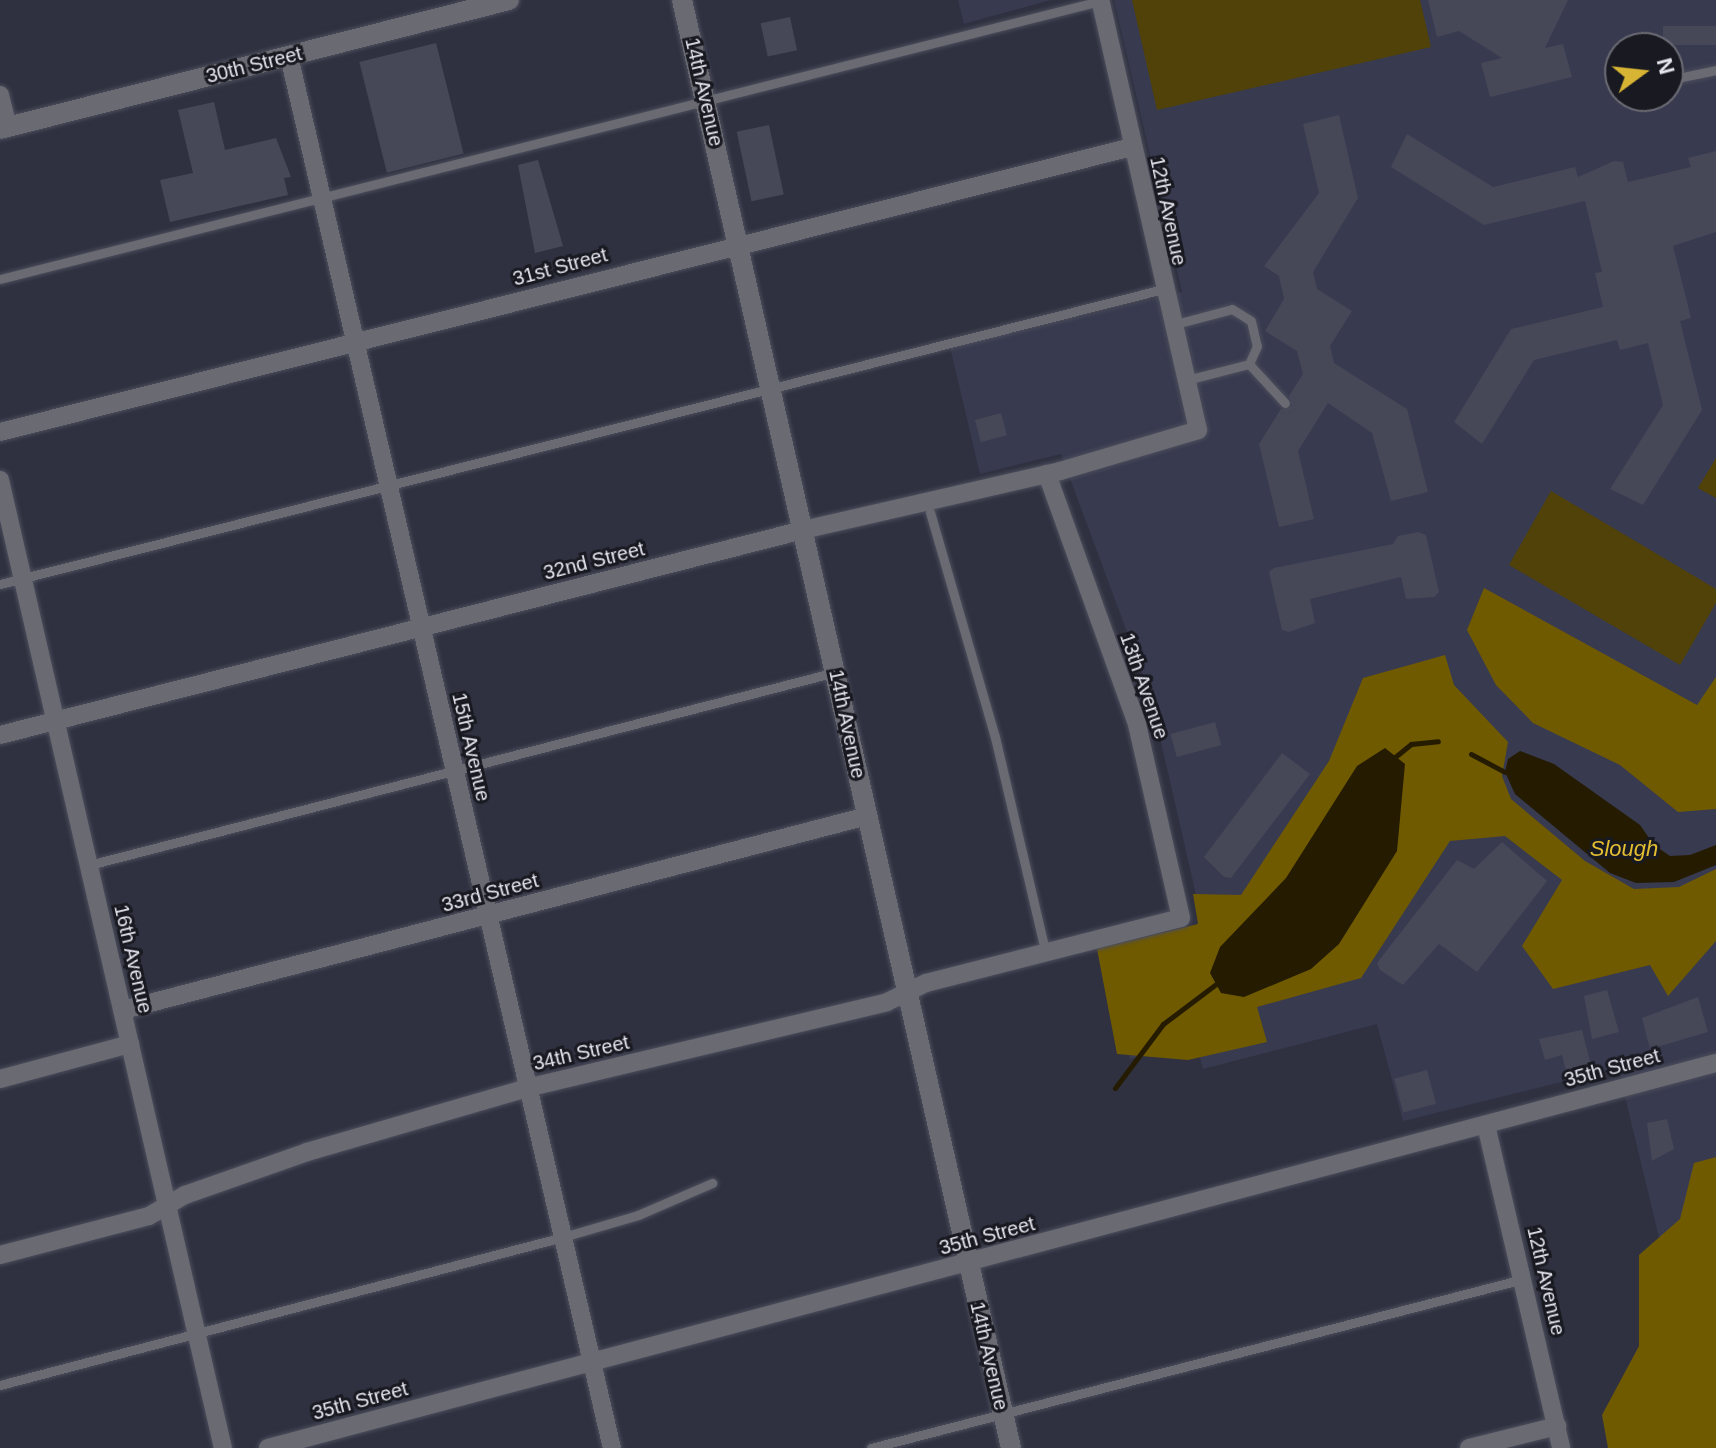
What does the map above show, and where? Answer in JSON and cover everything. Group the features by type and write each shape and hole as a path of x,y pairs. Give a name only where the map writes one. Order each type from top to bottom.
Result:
{"street":[{"name":"14th Avenue","path":"682,0 1011,1448"},
{"name":"12th Avenue","path":"1100,1 1163,289 1198,430"},
{"name":"30th Street","path":"4,128 495,2"},
{"name":"15th Avenue","path":"289,56 612,1448"},
{"path":"0,95 4,128"},
{"name":"31st Street","path":"0,432 356,344 738,242 1132,147"},
{"name":"32nd Street","path":"0,735 803,530 1047,474 1198,430"},
{"name":"13th Avenue","path":"1047,474 1137,724 1181,918"},
{"name":"16th Avenue","path":"0,480 223,1448"},
{"name":"33rd Street","path":"123,1010 867,816"},
{"name":"34th Street","path":"0,1255 149,1216 167,1205 307,1152 527,1088 887,1002 906,992 1181,918"},
{"path":"0,1079 130,1044"},
{"name":"35th Street","path":"268,1448 1716,1063"},
{"name":"12th Avenue","path":"1486,1125 1561,1448"},
{"path":"1469,1448 1557,1426"}],"lane":[{"path":"0,279 1100,1"},
{"path":"1684,77 1716,70"},
{"path":"0,584 1163,289"},
{"path":"1172,325 1240,310 1251,321 1257,346 1249,364"},
{"path":"1186,380 1249,364"},
{"path":"1249,364 1285,403"},
{"path":"930,512 995,737 1046,954"},
{"path":"89,865 836,672"},
{"path":"0,1385 563,1237 638,1215 712,1183"},
{"path":"871,1448 1523,1279"}],"shaded area":[{"path":"958,0 1051,0 964,24"},
{"path":"1114,0 1716,0 1716,1249 1665,1262 1618,1068 1403,1121 1377,1024 1203,1069 1196,1042 1130,1059 1105,950 1203,925 1150,694 1061,454 980,474 950,347 1182,292"},
{"path":"1132,0 1420,0 1431,47 1157,110"},
{"path":"1716,458 1716,498 1698,488"},
{"path":"1551,491 1716,589 1716,603 1680,665 1509,565"},
{"path":"1484,588 1697,705 1716,677 1716,809 1678,812 1620,765 1533,723 1496,685 1467,630"},
{"path":"1445,655 1454,685 1508,742 1502,776 1511,799 1585,861 1634,889 1679,887 1716,869 1716,941 1668,996 1650,965 1553,989 1522,946 1562,880 1505,836 1450,841 1361,978 1257,1007 1267,1042 1188,1060 1117,1054 1097,949 1198,924 1193,894 1241,895 1329,761 1363,678"},
{"path":"1716,1157 1716,1448 1608,1448 1602,1415 1639,1346 1639,1255 1680,1219 1694,1163"}],"water":[{"path":"1385,748 1405,764 1397,851 1339,944 1311,969 1244,997 1221,993 1210,973 1220,947 1286,878 1357,766"},
{"name":"Slough","path":"1520,751 1554,764 1640,825 1654,845 1670,856 1690,855 1716,845 1716,865 1674,882 1636,883 1610,873 1515,794 1505,772 1508,759"}],"building":[{"path":"1428,0 1568,0 1545,48 1563,44 1572,77 1490,97 1481,63 1502,58 1459,31 1437,37"},
{"path":"790,17 797,50 768,56 761,23"},
{"path":"1663,26 1716,26 1716,45 1684,45 1684,32 1663,32"},
{"path":"436,43 464,154 387,173 359,62"},
{"path":"214,102 225,150 276,138 291,177 284,178 288,195 170,222 160,180 193,173 178,110"},
{"path":"1339,115 1358,198 1313,272 1317,289 1352,311 1330,346 1334,363 1407,409 1428,492 1391,501 1372,433 1328,403 1298,451 1314,519 1279,527 1259,444 1281,409 1292,406 1289,396 1303,374 1297,351 1265,331 1284,299 1279,276 1264,266 1319,193 1303,124"},
{"path":"769,125 784,194 751,201 737,132"},
{"path":"1407,134 1493,187 1575,167 1578,177 1614,161 1623,162 1628,182 1691,167 1688,158 1716,151 1716,232 1673,246 1691,318 1680,321 1702,410 1643,505 1610,489 1663,405 1648,343 1620,350 1617,340 1534,360 1482,444 1454,422 1511,329 1603,307 1595,273 1602,272 1585,201 1484,225 1391,167"},
{"path":"538,160 563,246 535,253 518,165"},
{"path":"1001,413 1007,435 981,442 975,420"},
{"path":"1418,532 1426,535 1439,592 1434,597 1406,599 1401,577 1310,599 1315,623 1289,632 1282,630 1269,572 1274,568 1393,544 1398,536"},
{"path":"1215,722 1221,745 1177,757 1171,734"},
{"path":"1282,753 1310,774 1231,878 1224,877 1204,857"},
{"path":"1502,842 1547,881 1477,972 1439,944 1403,985 1380,970 1377,963 1457,860 1474,869"},
{"path":"1607,990 1619,1032 1592,1039 1584,996"},
{"path":"1698,997 1708,1032 1650,1049 1642,1018"},
{"path":"1582,1030 1591,1065 1566,1071 1562,1055 1545,1060 1539,1039"},
{"path":"1427,1070 1436,1104 1403,1113 1394,1079"},
{"path":"1667,1119 1674,1149 1652,1161 1647,1123"}],"waterway":[{"path":"1395,757 1411,744 1438,741"},
{"path":"1471,754 1505,772"},
{"path":"1115,1088 1163,1024 1216,984"}]}
